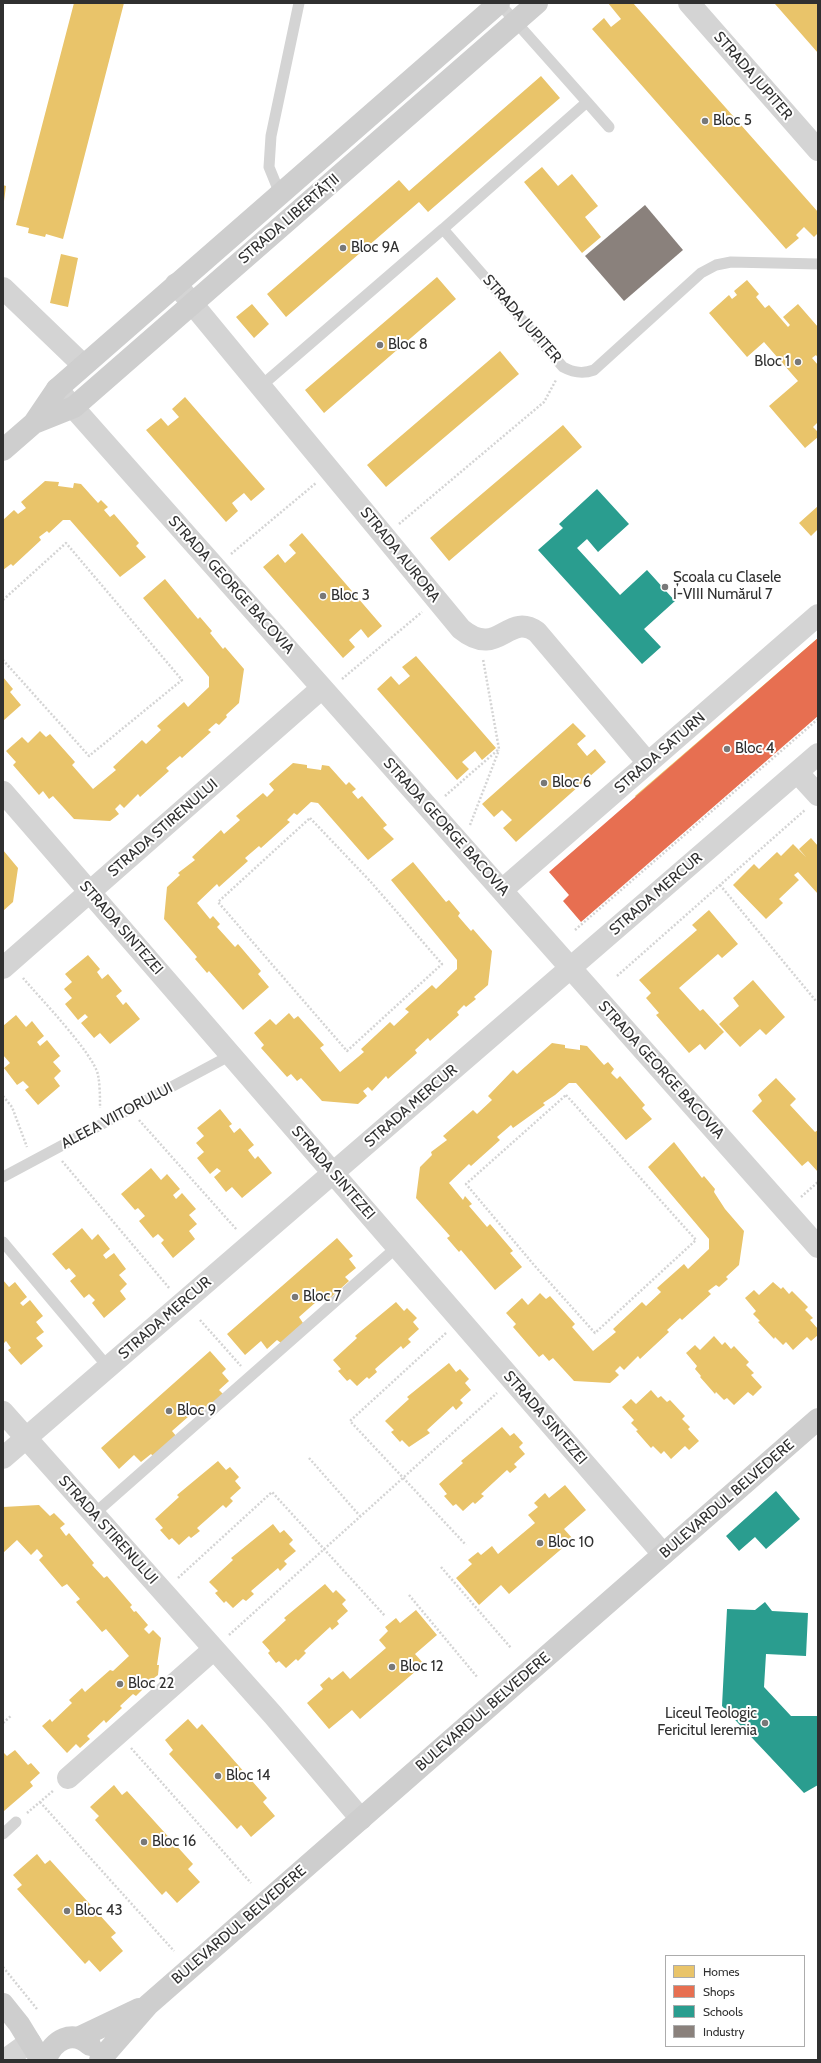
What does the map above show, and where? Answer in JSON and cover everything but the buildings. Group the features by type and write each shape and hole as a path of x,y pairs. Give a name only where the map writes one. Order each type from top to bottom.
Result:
{"main road":[{"name":"STRADA LIBERTĂȚII","path":"3,450 34,423 57,389 499,3"},
{"name":"STRADA LIBERTĂȚII","path":"34,423 74,407 537,3"},
{"path":"362,122 380,140"},
{"name":"BULEVARDUL BELVEDERE","path":"99,2060 148,2006 818,1419"},
{"path":"3,2004 19,2024 35,2051"},
{"name":"BULEVARDUL BELVEDERE","path":"70,2038 148,2006"},
{"path":"19,2024 70,2038 92,2046 99,2060"},
{"path":"46,2060 49,2051 54,2044 70,2038"}],"street":[{"name":"STRADA JUPITER","path":"694,5 818,150"},
{"name":"STRADA AURORA","path":"176,284 461,629 470,636 479,639"},
{"path":"3,288 84,366"},
{"name":"STRADA GEORGE BACOVIA","path":"57,389 818,1247"},
{"name":"STRADA SATURN","path":"502,890 818,615"},
{"path":"479,639 497,638 522,625 529,626 537,632 648,763"},
{"name":"STRADA STIRENULUI","path":"6,965 324,690"},
{"name":"STRADA MERCUR","path":"3,1458 818,754"},
{"path":"797,772 813,801"},
{"name":"STRADA SINTEZEI","path":"3,792 663,1554"},
{"name":"STRADA STIRENULUI","path":"3,1412 163,1591 361,1818"},
{"path":"68,1778 119,1735 214,1649"},
{"path":"5,2060 35,2051"}],"lane":[{"path":"280,194 269,168 271,136 299,3"},
{"path":"499,3 609,127"},
{"path":"261,386 443,230 587,102"},
{"name":"STRADA JUPITER","path":"443,230 563,367 571,372 579,373 594,370 701,273 716,265 731,262 818,264"},
{"name":"ALEEA VIITORULUI","path":"3,1177 231,1055"},
{"path":"3,1242 108,1367"},
{"path":"94,1514 397,1248"},
{"path":"3,1834 16,1822"}],"path":[{"path":"384,536 544,402 563,367"},
{"path":"215,567 331,471"},
{"path":"3,600 66,543 182,680 89,756 3,660"},
{"path":"324,690 437,600"},
{"path":"462,846 499,749 479,639"},
{"path":"576,930 818,719"},
{"path":"429,809 499,749"},
{"path":"617,976 813,801"},
{"path":"310,818 370,881 442,964 347,1051 218,902 310,818"},
{"path":"720,885 816,1001"},
{"path":"6,965 85,1051 95,1066 98,1074 101,1124"},
{"path":"566,1095 622,1155 696,1240 595,1333 534,1265 466,1184 566,1095"},
{"path":"3,1096 12,1107 32,1161"},
{"path":"129,1109 250,1244"},
{"path":"52,1150 182,1304"},
{"path":"200,1320 251,1377"},
{"path":"460,1320 350,1421 466,1545"},
{"path":"214,1649 511,1379"},
{"path":"309,1458 360,1516"},
{"path":"163,1591 272,1492 385,1616"},
{"path":"441,1567 512,1648"},
{"path":"409,1595 478,1678"},
{"path":"3,1724 12,1715"},
{"path":"119,1735 251,1883"},
{"path":"16,1822 68,1778"},
{"path":"40,1802 174,1951"},
{"path":"3,1967 37,2009"}],"place":[{"name":"Bloc 5","path":"705,121"},
{"name":"Bloc 9A","path":"343,248"},
{"name":"Bloc 8","path":"380,345"},
{"name":"Bloc 1","path":"798,362"},
{"name":"Școala cu Clasele I-VIII Numărul 7","path":"665,587"},
{"name":"Bloc 3","path":"323,596"},
{"name":"Bloc 4","path":"727,749"},
{"name":"Bloc 6","path":"544,783"},
{"name":"Bloc 7","path":"295,1297"},
{"name":"Bloc 9","path":"169,1411"},
{"name":"Bloc 10","path":"540,1543"},
{"name":"Bloc 12","path":"392,1667"},
{"name":"Bloc 22","path":"120,1684"},
{"name":"Liceul Teologic Fericitul Ieremia","path":"765,1723"},
{"name":"Bloc 14","path":"218,1776"},
{"name":"Bloc 16","path":"144,1842"},
{"name":"Bloc 43","path":"67,1911"}]}
